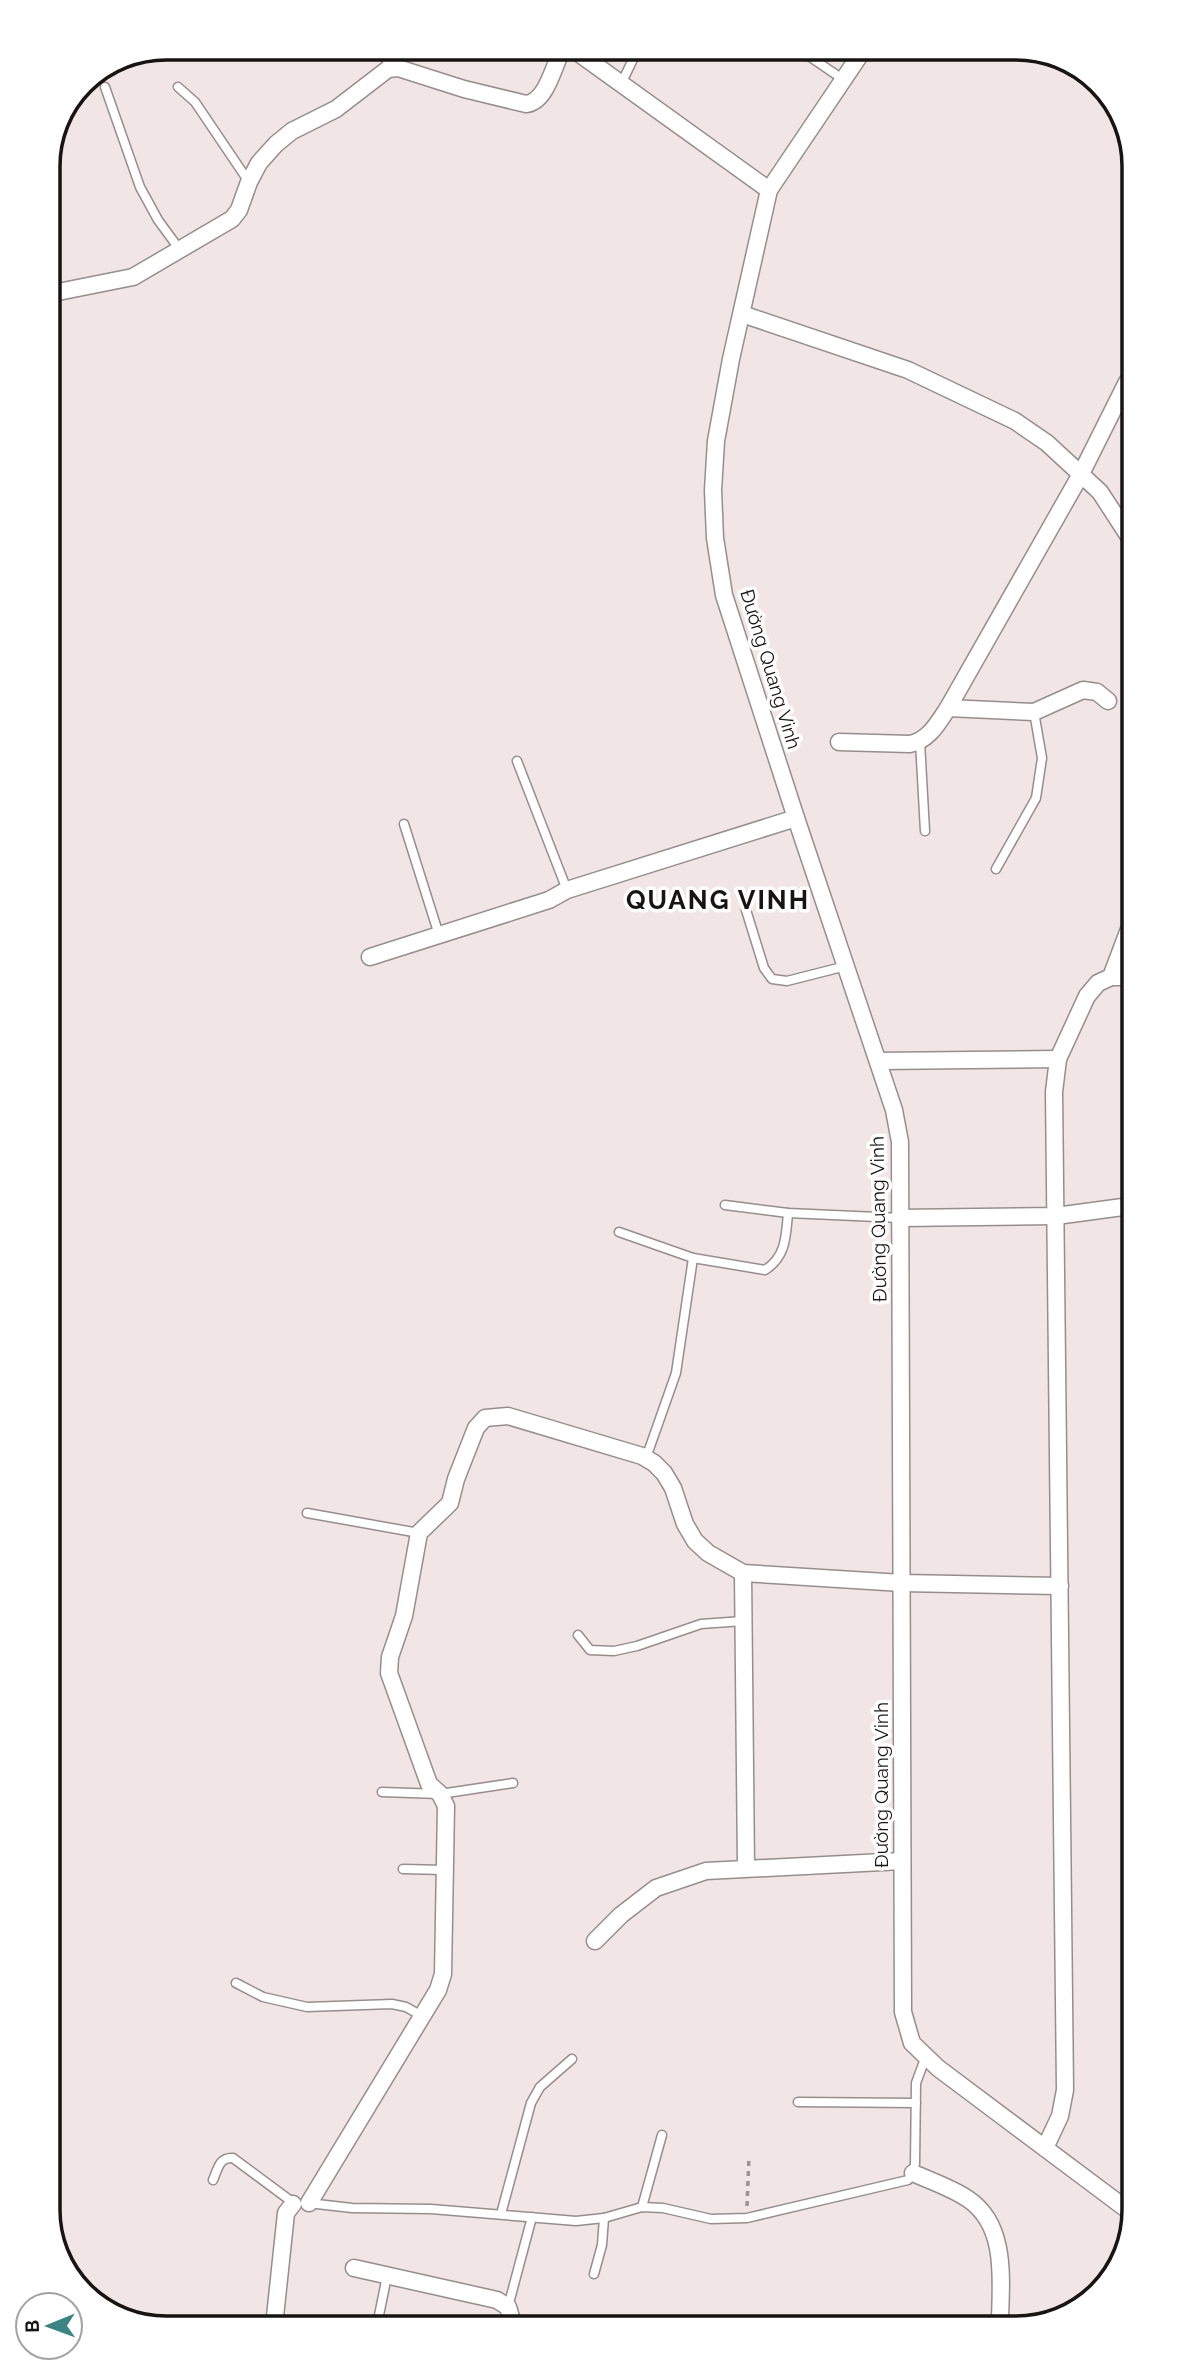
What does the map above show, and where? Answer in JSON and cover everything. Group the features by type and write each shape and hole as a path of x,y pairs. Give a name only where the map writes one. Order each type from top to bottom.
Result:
{"street":[{"path":"60,288 133,277 232,219 239,210 248,182 259,163 276,144 292,131 336,109 393,67 464,89 526,104 534,103 541,97 557,60"},
{"path":"588,60 769,190"},
{"name":"Đường Quang Vinh","path":"857,60 769,190 731,359 716,441 713,490 715,538 724,595 894,1110 900,1142 903,2012 912,2043 938,2068 1122,2206"},
{"path":"742,314 908,370 1015,421 1047,443 1100,492 1122,526"},
{"path":"839,742 910,744 920,742 935,727 1081,474 1122,392"},
{"path":"948,708 1034,712 1083,690 1097,692 1108,701"},
{"path":"370,957 549,900 567,890 796,818"},
{"path":"1111,977 1122,948"},
{"path":"1045,2148 1060,2116 1065,2090 1054,1092 1058,1059 1087,996 1098,983 1111,977 1122,977"},
{"path":"878,1061 1058,1059"},
{"path":"900,1218 1056,1216 1122,1207"},
{"path":"275,2315 286,2213 301,2203 422,2016 438,1990 443,1974 446,1806 440,1794 429,1784 389,1673 390,1657 404,1616 419,1533 450,1503 456,1479 476,1428 485,1418 508,1416 646,1458 664,1473 695,1541 708,1553 743,1573 902,1583 1060,1586"},
{"path":"743,1573 746,1868"},
{"path":"595,1941 621,1915 656,1888 706,1871 902,1861"},
{"path":"914,2174 966,2197 983,2211 994,2232 1000,2267 1000,2316"},
{"path":"354,2268 485,2296 508,2307 510,2315"}],"lane":[{"path":"387,60 393,67"},
{"path":"621,84 633,60"},
{"path":"815,60 844,80"},
{"path":"104,87 140,187 158,220 180,250"},
{"path":"178,87 195,102 248,182"},
{"path":"996,869 1036,798 1042,758 1034,712"},
{"path":"920,742 925,831"},
{"path":"517,761 567,890"},
{"path":"404,824 439,935"},
{"path":"746,910 764,968 772,979 787,981 846,966"},
{"path":"725,1205 789,1213 900,1218"},
{"path":"619,1232 693,1258 765,1270 777,1262 786,1241 789,1213"},
{"path":"646,1458 676,1373 693,1258"},
{"path":"307,1513 419,1533"},
{"path":"578,1635 590,1650 614,1651 701,1624 743,1621"},
{"path":"382,1792 440,1794 513,1783"},
{"path":"403,1869 445,1870"},
{"path":"236,1983 263,1997 307,2007 393,2004 406,2007 422,2016"},
{"path":"213,2180 221,2161 226,2157 233,2158 301,2203 352,2208 431,2209 576,2221 604,2218 642,2207 663,2208 711,2219 747,2218 908,2180 914,2174 916,2083 926,2056"},
{"path":"501,2214 531,2103 540,2087 572,2059"},
{"path":"798,2102 916,2102"},
{"path":"642,2207 663,2135"},
{"path":"508,2307 532,2217"},
{"path":"594,2274 602,2245 604,2218"},
{"path":"379,2315 387,2276"}],"path":[{"path":"747,2218 749,2156"}],"district":[{"name":"QUANG VINH","path":"718,900"}]}
